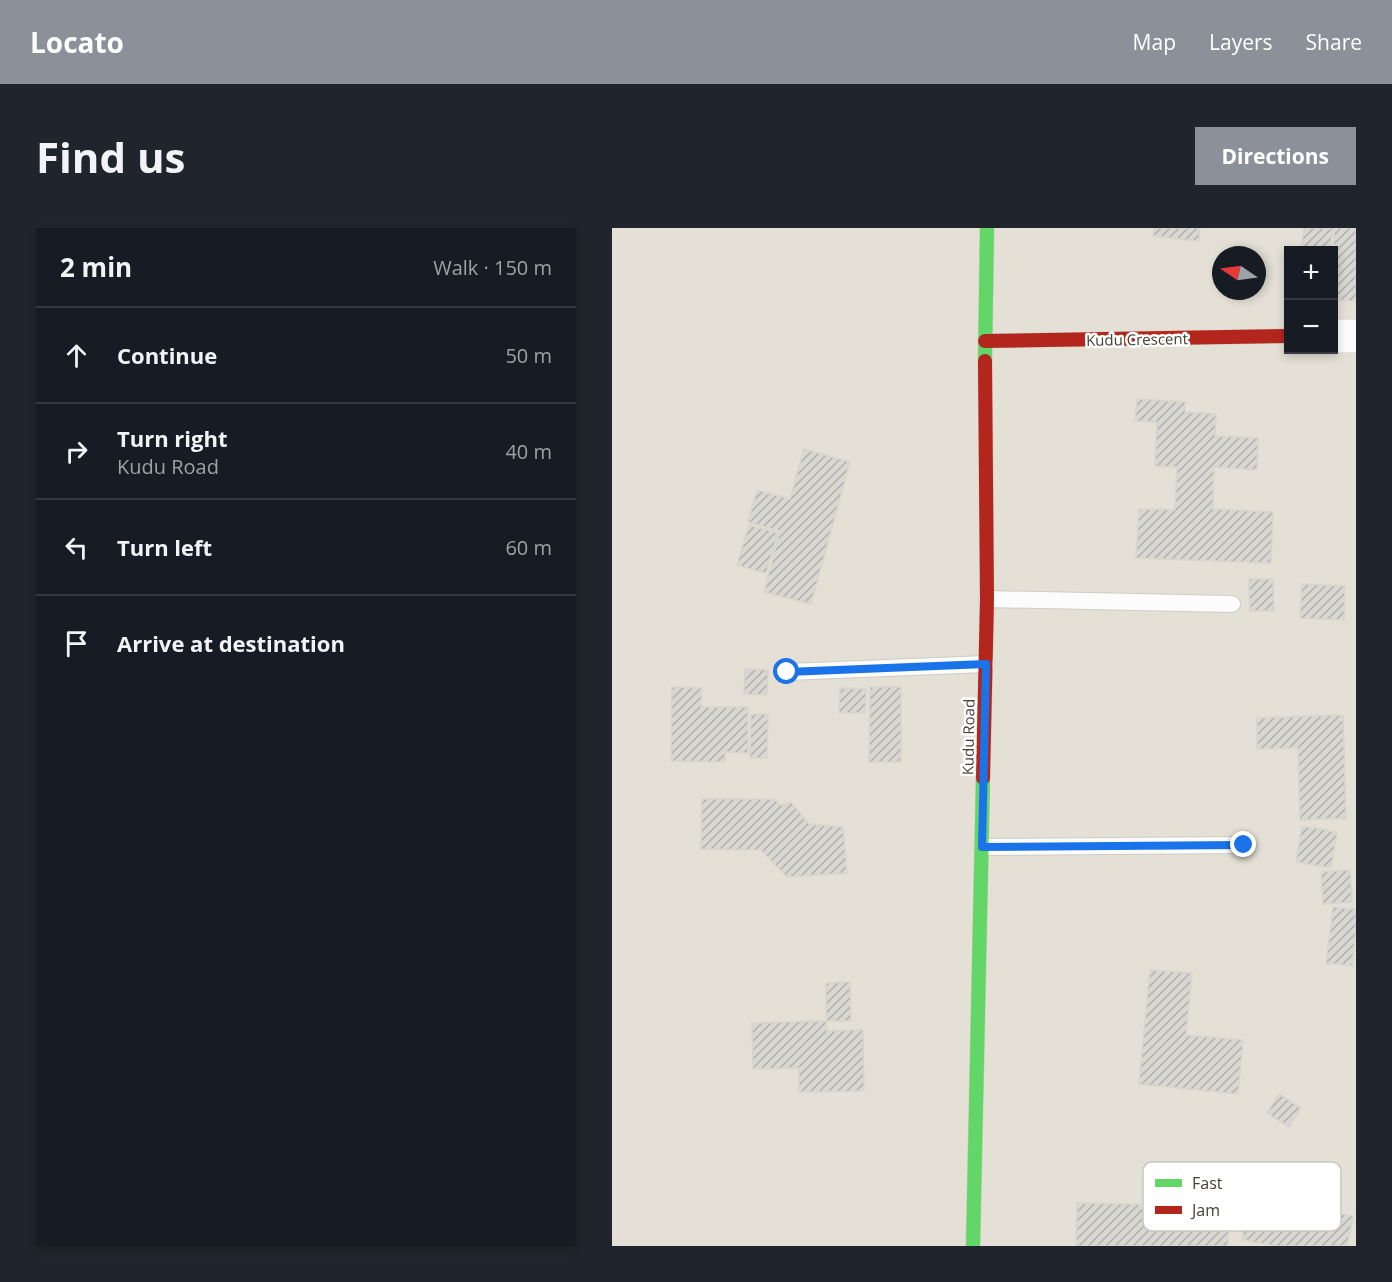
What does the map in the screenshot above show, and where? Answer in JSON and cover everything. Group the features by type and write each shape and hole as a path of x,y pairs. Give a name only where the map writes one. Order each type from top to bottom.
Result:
{"street":[{"name":"Kudu Road","path":"973,1246 987,599 985,340 987,228"},
{"name":"Kudu Crescent","path":"985,340 1284,336"},
{"path":"1338,336 1356,336"}],"lane":[{"path":"987,599 1232,604"},
{"path":"787,672 986,664"},
{"path":"982,847 1244,845"}],"shaded area":[{"path":"612,228 1356,228 1356,1246 612,1246"}],"building":[{"path":"1154,228 1200,228 1199,241 1153,236"},
{"path":"1304,228 1333,228 1331,246 1302,246"},
{"path":"1334,228 1356,228 1356,301 1338,300 1338,246 1334,246"},
{"path":"1137,399 1185,402 1185,412 1216,414 1215,436 1258,438 1257,470 1214,467 1213,509 1273,512 1271,563 1136,558 1139,509 1175,510 1177,467 1155,466 1157,422 1135,421"},
{"path":"804,449 850,462 811,604 764,592 780,531 748,522 757,490 790,499"},
{"path":"749,525 778,533 766,573 737,565"},
{"path":"1249,579 1273,579 1274,611 1250,611"},
{"path":"1302,584 1345,586 1344,620 1300,618"},
{"path":"745,669 768,670 767,695 744,694"},
{"path":"672,687 702,688 701,707 748,707 748,753 725,752 725,762 671,761"},
{"path":"870,687 901,687 901,762 869,762"},
{"path":"840,688 866,689 865,713 839,713"},
{"path":"751,714 768,714 767,758 750,758"},
{"path":"1343,715 1346,818 1300,820 1298,748 1257,749 1257,718"},
{"path":"702,799 774,799 781,805 791,802 809,824 843,827 847,873 787,877 761,850 701,849"},
{"path":"1302,826 1337,832 1331,868 1296,862"},
{"path":"1350,870 1352,902 1323,904 1321,872"},
{"path":"1333,907 1356,909 1352,966 1326,963"},
{"path":"1150,970 1192,973 1186,1035 1243,1040 1238,1094 1139,1084"},
{"path":"850,982 851,1021 826,1021 826,983"},
{"path":"826,1021 827,1031 863,1030 864,1091 799,1092 799,1068 753,1069 752,1023"},
{"path":"1279,1094 1301,1108 1289,1127 1267,1113"},
{"path":"1077,1203 1143,1204 1143,1231 1228,1231 1228,1246 1076,1246"},
{"path":"1341,1214 1353,1216 1347,1246 1278,1246 1242,1240 1243,1231 1341,1231"}],"traffic: fast":[{"path":"985,361 987,228"},
{"path":"973,1246 983,778"}],"traffic: jam":[{"path":"985,341 1284,336"},
{"path":"983,778 987,599 985,361"}],"route":[{"path":"787,672 986,664 982,847 1244,845"}]}
